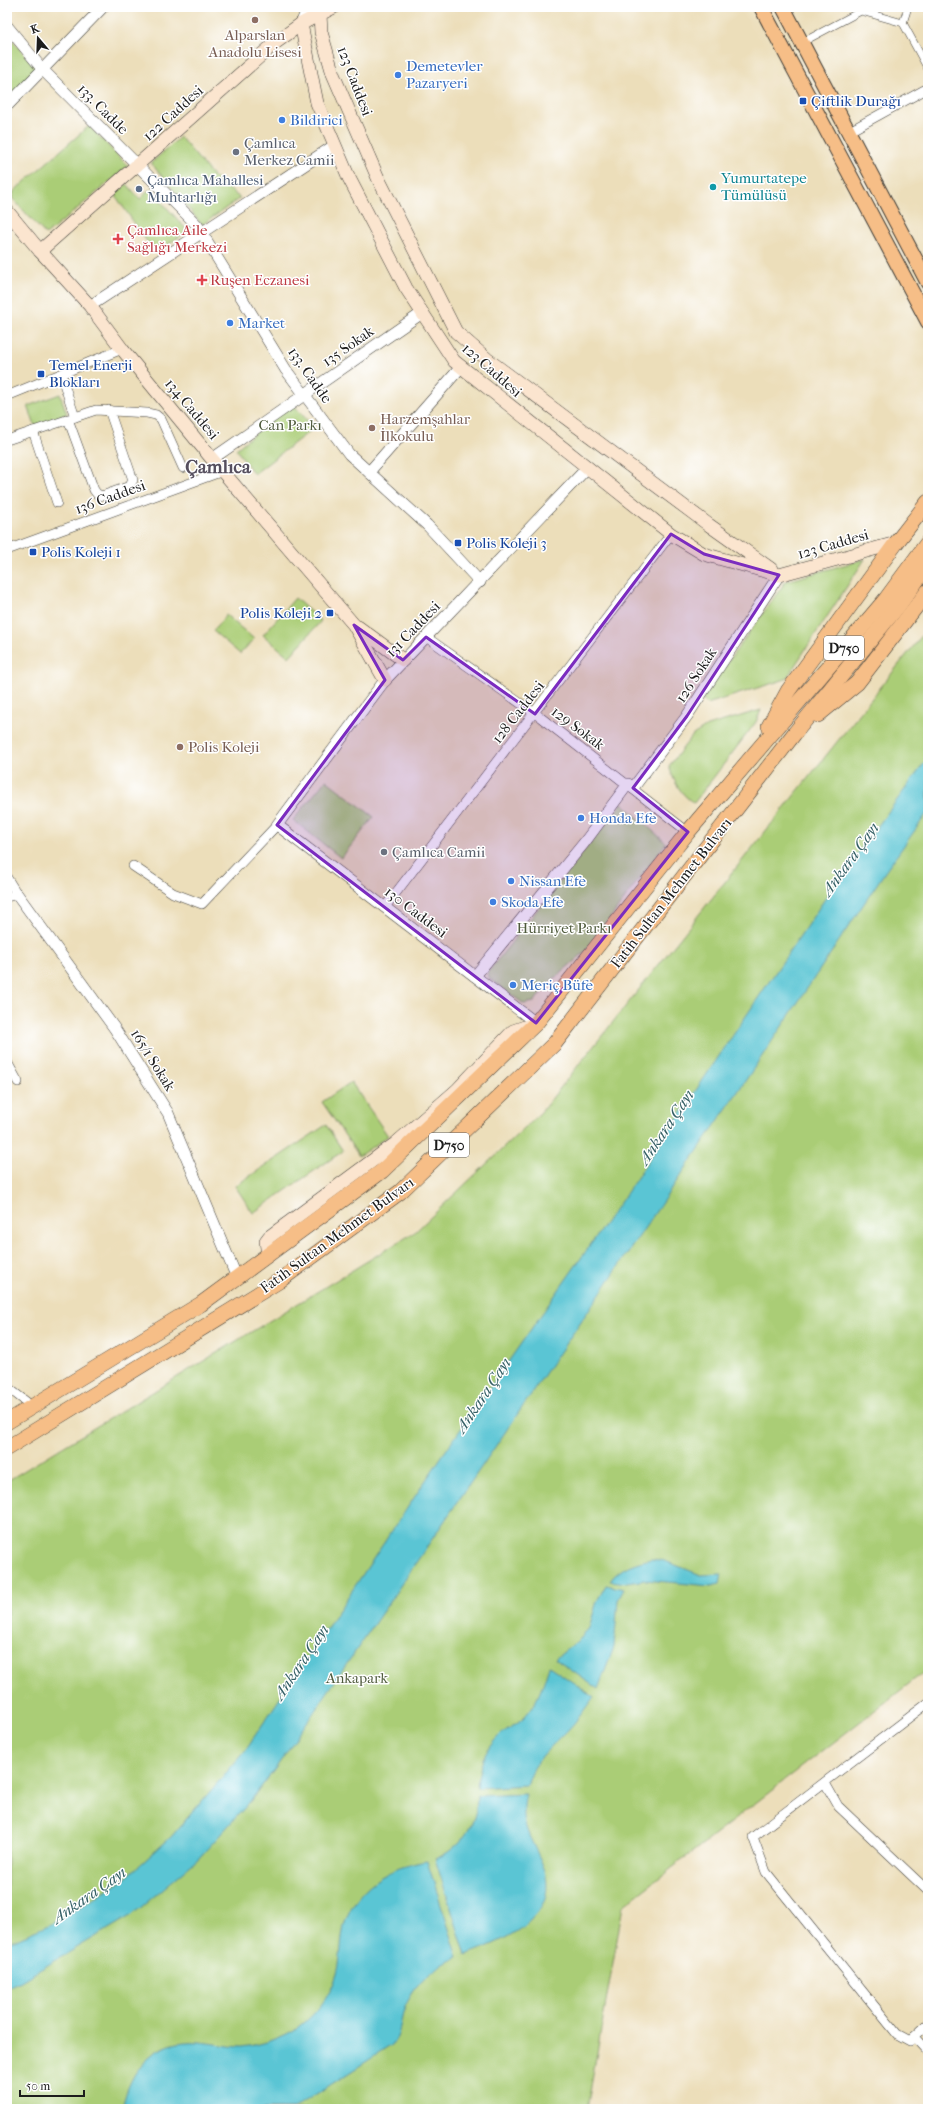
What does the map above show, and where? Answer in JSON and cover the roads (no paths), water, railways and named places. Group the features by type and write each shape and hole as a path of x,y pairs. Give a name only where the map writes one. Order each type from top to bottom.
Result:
{"highway":[{"path":"756,751 788,691 896,542 928,502"},
{"name":"Fatih Sultan Mehmet Bulvarı","path":"7,1422 201,1304 382,1171 536,1023 688,832 886,599 928,542"},
{"name":"Fatih Sultan Mehmet Bulvarı","path":"7,1448 279,1281 400,1192 555,1043 794,734 898,606 928,565"},
{"path":"794,734 857,683 928,591"}],"main road":[{"name":"122 Caddesi","path":"40,251 139,166 275,44 320,11 334,7"},
{"path":"761,7 928,322"},
{"path":"783,7 928,283"},
{"name":"123 Caddesi","path":"320,11 321,32 333,74 378,178 456,332 487,359 561,415 779,575"},
{"name":"123 Caddesi","path":"302,24 317,103 349,178 396,268 422,313 454,361 671,534 704,554 779,575 896,542"},
{"name":"134 Caddesi","path":"7,211 40,251 90,306 122,349 212,459 354,625 385,680"},
{"name":"134 Caddesi","path":"354,625 403,660"}],"street":[{"path":"7,106 104,7"},
{"path":"302,24 308,7"},
{"path":"903,24 908,7"},
{"path":"801,43 861,9 903,24 928,68"},
{"name":"133. Cadde","path":"7,26 43,70 197,225 286,370 349,454 427,525 480,582"},
{"path":"848,132 928,88"},
{"path":"90,306 335,145"},
{"name":"135 Sokak","path":"212,459 422,313"},
{"path":"7,396 122,349"},
{"path":"368,472 461,367"},
{"path":"61,375 72,418 95,492 102,496 130,486 133,480 109,410"},
{"path":"7,440 96,410 156,415 166,428 183,468"},
{"path":"33,431 57,503"},
{"name":"131 Caddesi","path":"277,826 385,680 587,468"},
{"name":"136 Caddesi","path":"7,550 223,471"},
{"name":"128 Caddesi","path":"385,907 535,714 671,534"},
{"name":"126 Sokak","path":"475,976 687,716 779,575"},
{"name":"129 Sokak","path":"426,637 535,714 631,786 688,832"},
{"path":"133,866 173,893 202,904 277,826"},
{"name":"130 Caddesi","path":"277,826 536,1023"},
{"name":"165/1 Sokak","path":"7,878 12,896 115,1029 168,1113 237,1278"},
{"path":"7,1062 18,1082"},
{"path":"7,1387 32,1407"},
{"path":"928,1703 753,1837 766,1872 897,2034 910,2041 928,2024"},
{"path":"825,1783 838,1806 928,1891"},
{"path":"914,2037 928,2052"}],"water":[{"path":"928,758 928,812 885,872 752,1071 275,1769 248,1804 198,1859 132,1915 21,1981 7,1987 7,1943 53,1923 121,1882 171,1837 244,1752 444,1453 624,1197 835,884"},
{"path":"652,1559 665,1561 701,1575 722,1574 720,1584 711,1586 645,1580 627,1583 610,1581 623,1569"},
{"path":"606,1585 624,1589 618,1600 614,1647 598,1689 555,1659 581,1638 589,1628 597,1601"},
{"path":"549,1666 594,1697 571,1727 538,1761 527,1785 477,1788 481,1766 486,1752 500,1735 522,1719 530,1711 540,1693"},
{"path":"526,1794 524,1804 525,1822 547,1880 545,1896 539,1911 528,1923 498,1942 466,1955 435,1859 452,1849 466,1834 471,1826 477,1806 477,1796"},
{"path":"427,1861 458,1957 441,1966 425,1978 413,1993 404,2010 398,2033 392,2045 293,2109 122,2109 131,2081 138,2069 147,2059 170,2045 184,2042 200,2042 242,2047 264,2043 279,2038 299,2027 319,2007 334,1983 339,1965 344,1926 349,1912 356,1900 365,1889 387,1874 400,1868"}],"place":[{"name":"Alparslan Anadolu Lisesi","path":"255,20"},
{"name":"Demetevler Pazaryeri","path":"398,75"},
{"name":"Çiftlik Durağı","path":"803,101"},
{"name":"Bildirici","path":"282,120"},
{"name":"Çamlıca Merkez Camii","path":"236,152"},
{"name":"Yumurtatepe Tümülüsü","path":"713,187"},
{"name":"Çamlıca Mahallesi Muhtarlığı","path":"139,189"},
{"name":"Çamlıca Aile Sağlığı Merkezi","path":"118,239"},
{"name":"Ruşen Eczanesi","path":"202,280"},
{"name":"Market","path":"230,323"},
{"name":"Temel Enerji Blokları","path":"41,374"},
{"name":"Harzemşahlar İlkokulu","path":"372,428"},
{"name":"Polis Koleji 3","path":"458,543"},
{"name":"Polis Koleji 1","path":"33,552"},
{"name":"Polis Koleji 2","path":"330,613"},
{"name":"Polis Koleji","path":"180,747"},
{"name":"Honda Efe","path":"581,818"},
{"name":"Çamlıca Camii","path":"384,852"},
{"name":"Nissan Efe","path":"511,881"},
{"name":"Skoda Efe","path":"493,902"},
{"name":"Meriç Büfe","path":"513,985"}],"district":[{"name":"Çamlıca","path":"218,467"}],"park label":[{"name":"Can Parkı","path":"290,425"},
{"name":"Hürriyet Parkı","path":"564,928"},
{"name":"Ankapark","path":"357,1678"}],"water label":[{"name":"Ankara Çayı","path":"850,859"},
{"name":"Ankara Çayı","path":"666,1127"},
{"name":"Ankara Çayı","path":"483,1395"},
{"name":"Ankara Çayı","path":"301,1662"},
{"name":"Ankara Çayı","path":"89,1895"}]}
